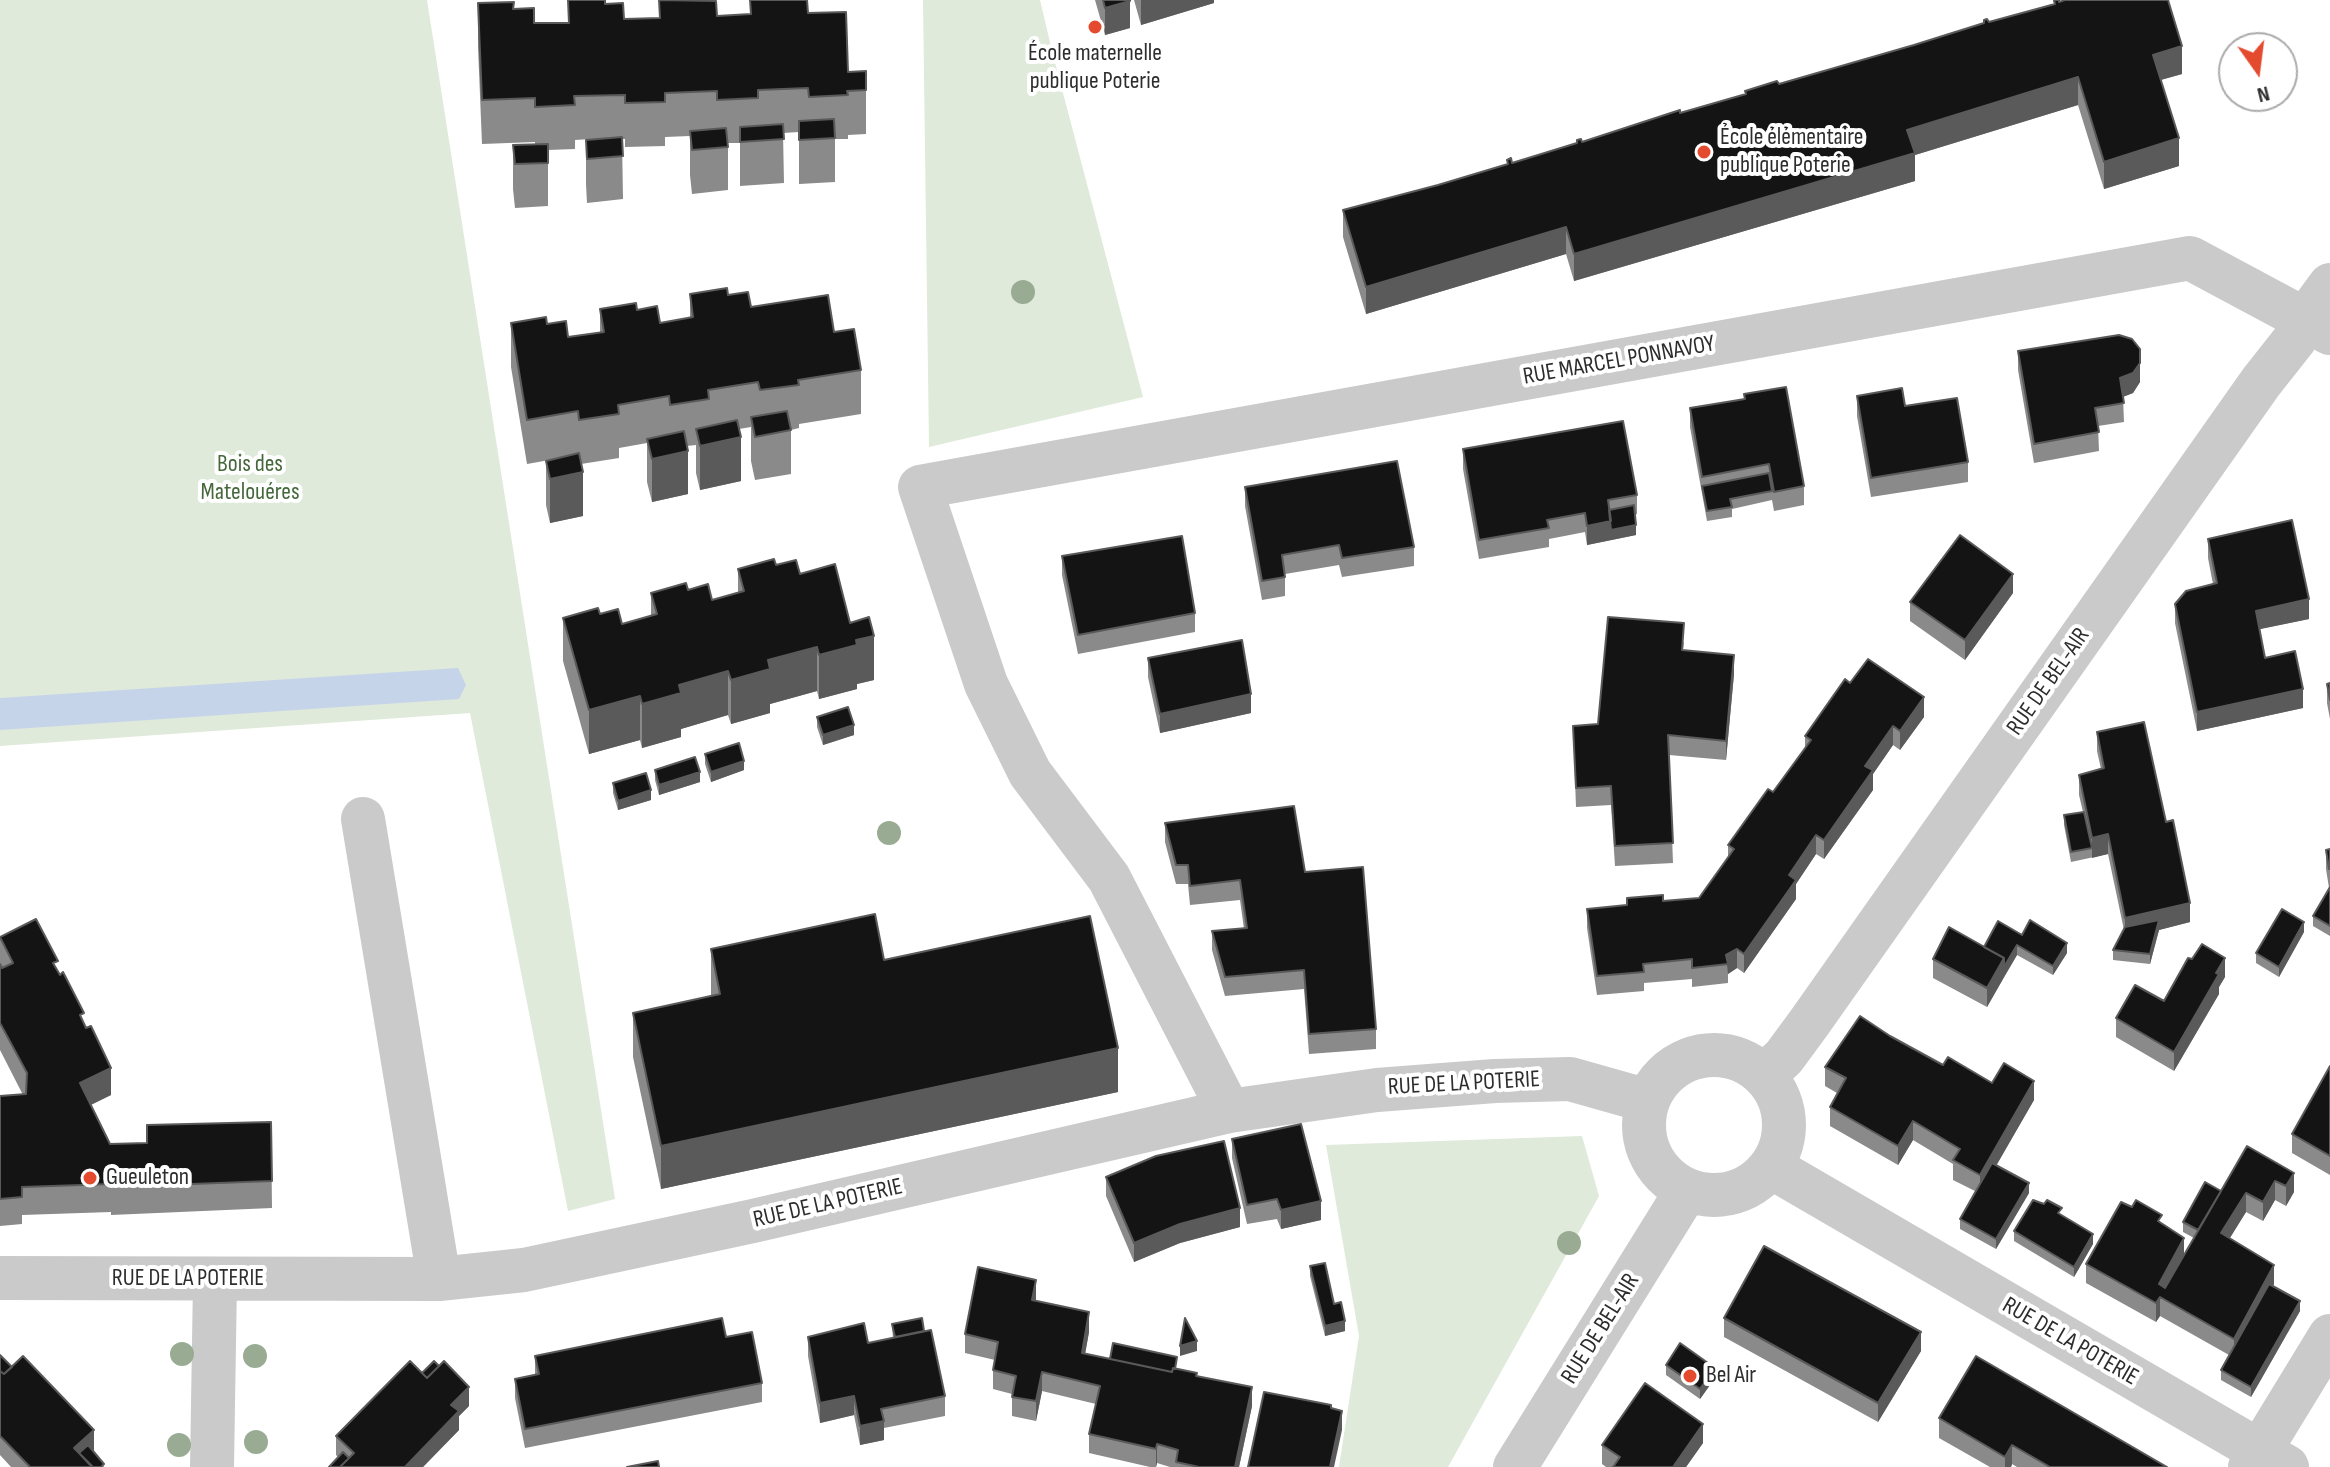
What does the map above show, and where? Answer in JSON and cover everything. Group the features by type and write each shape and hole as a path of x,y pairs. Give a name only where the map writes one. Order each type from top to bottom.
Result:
{"street":[{"name":"RUE MARCEL PONNAVOY","path":"1229,1111 1109,878 1030,773 986,684 920,487 2190,258 2322,313"},
{"name":"RUE DE BEL-AIR","path":"1765,1075 1784,1057 1809,1023 2261,382 2295,339 2322,313"},
{"path":"363,819 439,1279"},
{"path":"1723,1055 1746,1062 1765,1075 1777,1091 1785,1130 1780,1150 1771,1167 1754,1183 1734,1193 1710,1195 1687,1190 1669,1179 1655,1163 1646,1144 1643,1123 1648,1101 1659,1080 1677,1064 1699,1056 1723,1055"},
{"name":"RUE DE LA POTERIE","path":"0,1278 439,1279 524,1270 753,1221 1229,1111 1377,1090 1570,1079 1648,1101"},
{"name":"RUE DE LA POTERIE","path":"1771,1167 2266,1462"},
{"name":"RUE DE BEL-AIR","path":"1515,1467 1687,1190"},
{"path":"212,1467 215,1280"},
{"path":"2266,1462 2330,1336"}],"green space":[{"name":"Bois des Matelouéres","path":"0,0 427,0 615,1199 568,1211 470,713 0,746"},
{"path":"923,0 1040,0 1143,397 929,447"},
{"path":"1582,1136 1599,1196 1448,1467 1339,1467 1359,1336 1326,1145"}],"water":[{"path":"458,668 466,685 459,699 0,730 0,698"}],"building":[{"path":"568,0 623,3 624,19 660,18 659,0 716,1 717,16 751,14 750,0 807,0 808,13 846,12 848,72 866,71 866,90 847,91 848,95 809,97 808,88 758,90 758,98 717,100 717,91 665,93 665,102 625,103 625,95 574,96 575,105 535,107 535,98 482,100 478,3 514,2 513,9 534,8 534,23 569,23"},
{"path":"1103,0 1130,0 1130,1 1105,8"},
{"path":"2168,0 2182,46 2153,55 2179,138 2104,162 2078,77 1907,130 1915,153 1574,254 1566,227 1366,287 1343,210 1438,185 1508,164 1507,160 1511,158 1512,163 1577,143 1577,140 1581,139 1582,142 1680,110 1680,113 1746,94 1745,91 1777,81 1779,84 1914,45 1984,23 1987,19 1989,22 2055,4 2054,1"},
{"path":"834,119 835,138 799,140 799,121"},
{"path":"783,124 784,139 740,142 740,127"},
{"path":"726,128 728,147 692,150 690,131"},
{"path":"622,137 623,156 587,159 586,140"},
{"path":"548,144 548,163 515,164 513,145"},
{"path":"727,288 728,295 748,292 751,307 828,295 834,332 854,329 861,370 798,380 799,385 760,390 758,382 708,390 709,399 670,405 669,396 618,405 619,414 579,420 578,411 527,420 511,323 546,317 547,324 566,321 568,337 604,332 600,309 636,303 637,310 657,306 660,323 693,317 690,294"},
{"path":"2119,335 2132,339 2140,349 2140,363 2133,373 2120,378 2124,403 2095,408 2099,432 2034,444 2018,351"},
{"path":"1786,387 1804,486 1774,492 1769,464 1702,477 1690,408 1745,399 1744,394"},
{"path":"1902,388 1905,406 1957,398 1968,462 1871,478 1857,396"},
{"path":"787,411 791,430 755,437 751,417"},
{"path":"737,420 741,437 700,446 696,429"},
{"path":"1623,421 1637,495 1608,500 1611,521 1587,526 1585,513 1547,520 1549,528 1479,540 1463,449"},
{"path":"684,431 688,451 652,459 647,439"},
{"path":"579,453 583,472 550,479 546,461"},
{"path":"1397,461 1414,547 1342,558 1339,545 1282,555 1285,577 1262,581 1245,487"},
{"path":"1769,473 1772,491 1730,499 1732,507 1707,511 1702,486"},
{"path":"1634,505 1636,525 1611,530 1609,510"},
{"path":"2292,520 2309,599 2256,611 2265,658 2295,651 2303,689 2197,712 2175,604 2186,591 2217,583 2208,539"},
{"path":"1960,535 2013,574 1965,640 1910,602"},
{"path":"1182,536 1195,613 1078,635 1062,556"},
{"path":"774,559 776,565 796,560 800,574 835,564 850,623 869,617 874,636 856,640 857,645 819,655 817,647 768,660 770,669 731,680 728,671 679,685 681,693 642,704 640,696 589,710 563,618 598,608 600,614 618,609 622,624 657,614 651,593 686,583 688,590 708,584 712,600 744,591 738,569"},
{"path":"1608,617 1684,623 1682,650 1734,655 1726,741 1668,735 1673,843 1615,846 1611,786 1576,788 1573,726 1598,724"},
{"path":"1242,640 1251,694 1160,714 1148,658"},
{"path":"1868,659 1924,697 1900,731 1893,726 1865,766 1873,770 1824,840 1816,835 1789,875 1796,880 1744,954 1737,949 1726,955 1728,964 1692,968 1692,959 1643,964 1644,972 1597,976 1587,909 1627,905 1627,898 1663,895 1663,901 1699,898 1734,849 1728,845 1768,789 1773,792 1811,740 1805,736 1845,679 1850,683"},
{"path":"848,707 854,725 823,735 817,717"},
{"path":"2144,722 2166,822 2173,820 2190,903 2125,918 2108,834 2092,838 2079,775 2104,768 2097,732"},
{"path":"739,743 744,761 711,772 705,754"},
{"path":"695,757 700,772 659,785 655,770"},
{"path":"646,773 651,790 618,801 613,783"},
{"path":"1294,806 1305,872 1363,867 1376,1029 1309,1034 1304,970 1225,977 1212,931 1247,928 1240,880 1190,886 1188,865 1176,865 1165,823"},
{"path":"2084,812 2092,848 2071,852 2064,815"},
{"path":"2330,849 2330,869 2329,869 2326,850"},
{"path":"2330,887 2330,926 2313,916"},
{"path":"2282,909 2304,922 2279,967 2256,953"},
{"path":"875,914 884,960 1090,916 1118,1048 661,1146 633,1013 720,994 711,949"},
{"path":"36,919 58,961 53,963 60,975 63,972 84,1013 80,1015 86,1028 91,1026 111,1068 80,1083 110,1144 147,1143 147,1125 271,1122 272,1181 22,1187 22,1197 0,1199 0,1096 26,1094 27,1073 0,1023 0,964 2,968 13,963 0,937"},
{"path":"2030,920 2067,943 2053,966 2017,945 2004,967 2004,958 1984,947 1998,921 2022,935"},
{"path":"2159,920 2150,954 2113,950 2125,927"},
{"path":"1949,927 2004,958 1987,988 1933,959"},
{"path":"2202,944 2225,958 2174,1052 2116,1018 2135,985 2164,1001 2188,958 2192,959"},
{"path":"1860,1016 1943,1065 1948,1057 1992,1083 2004,1063 2034,1081 1980,1175 1953,1160 1960,1149 1913,1121 1898,1146 1830,1107 1846,1078 1825,1067"},
{"path":"2330,1066 2330,1156 2292,1134"},
{"path":"1301,1124 1321,1201 1281,1210 1277,1199 1247,1205 1232,1139"},
{"path":"1224,1141 1240,1208 1180,1224 1134,1243 1106,1177 1156,1156"},
{"path":"2247,1146 2294,1173 2286,1186 2275,1181 2263,1202 2246,1193 2221,1233 2274,1265 2234,1339 2160,1297 2156,1303 2086,1264 2121,1202 2132,1207 2136,1200 2162,1215 2158,1221 2184,1238 2159,1284 2165,1288"},
{"path":"1992,1163 2029,1183 1996,1239 1960,1219"},
{"path":"2205,1182 2221,1191 2198,1230 2183,1222"},
{"path":"2033,1200 2044,1204 2047,1200 2062,1208 2058,1213 2093,1234 2074,1267 2014,1231"},
{"path":"1764,1246 1921,1332 1878,1403 1724,1318"},
{"path":"1325,1263 1334,1304 1341,1302 1345,1321 1325,1326 1310,1266"},
{"path":"978,1267 1036,1280 1032,1300 1089,1312 1082,1353 1172,1372 1173,1368 1252,1387 1235,1467 1199,1467 1176,1462 1178,1450 1157,1444 1156,1449 1089,1434 1100,1386 1042,1372 1036,1401 1012,1397 1016,1376 993,1370 998,1342 965,1334"},
{"path":"2269,1284 2300,1301 2251,1387 2221,1370"},
{"path":"722,1318 726,1337 752,1332 762,1383 525,1429 515,1379 539,1374 535,1356"},
{"path":"922,1318 924,1331 895,1337 892,1324"},
{"path":"1185,1318 1197,1341 1180,1346"},
{"path":"864,1323 868,1343 931,1330 945,1396 881,1409 884,1421 860,1426 854,1396 820,1403 808,1337"},
{"path":"1113,1343 1177,1357 1175,1369 1172,1372 1110,1359"},
{"path":"1680,1343 1715,1368 1700,1389 1666,1365"},
{"path":"0,1355 12,1367 4,1374 0,1371"},
{"path":"23,1356 94,1430 74,1448 92,1467 30,1467 0,1436 0,1371 4,1374"},
{"path":"1976,1356 2167,1467 2050,1467 2012,1445 2005,1457 1939,1418"},
{"path":"410,1361 427,1378 444,1361 469,1387 451,1405 459,1411 405,1467 340,1467 354,1453 336,1436"},
{"path":"434,1361 439,1366 427,1378 422,1373"},
{"path":"1645,1383 1703,1424 1673,1467 1613,1467 1620,1457 1602,1445"},
{"path":"1264,1392 1331,1405 1331,1408 1342,1411 1330,1467 1248,1467"},
{"path":"88,1445 104,1464 101,1467 92,1467 79,1453"},
{"path":"343,1452 349,1458 340,1467 329,1467"},
{"path":"658,1461 659,1467 627,1467"}],"place":[{"name":"École maternelle publique Poterie","path":"1095,27"},
{"name":"École élémentaire publique Poterie","path":"1704,152"},
{"name":"Gueuleton","path":"90,1178"},
{"name":"Bel Air","path":"1690,1376"}]}
